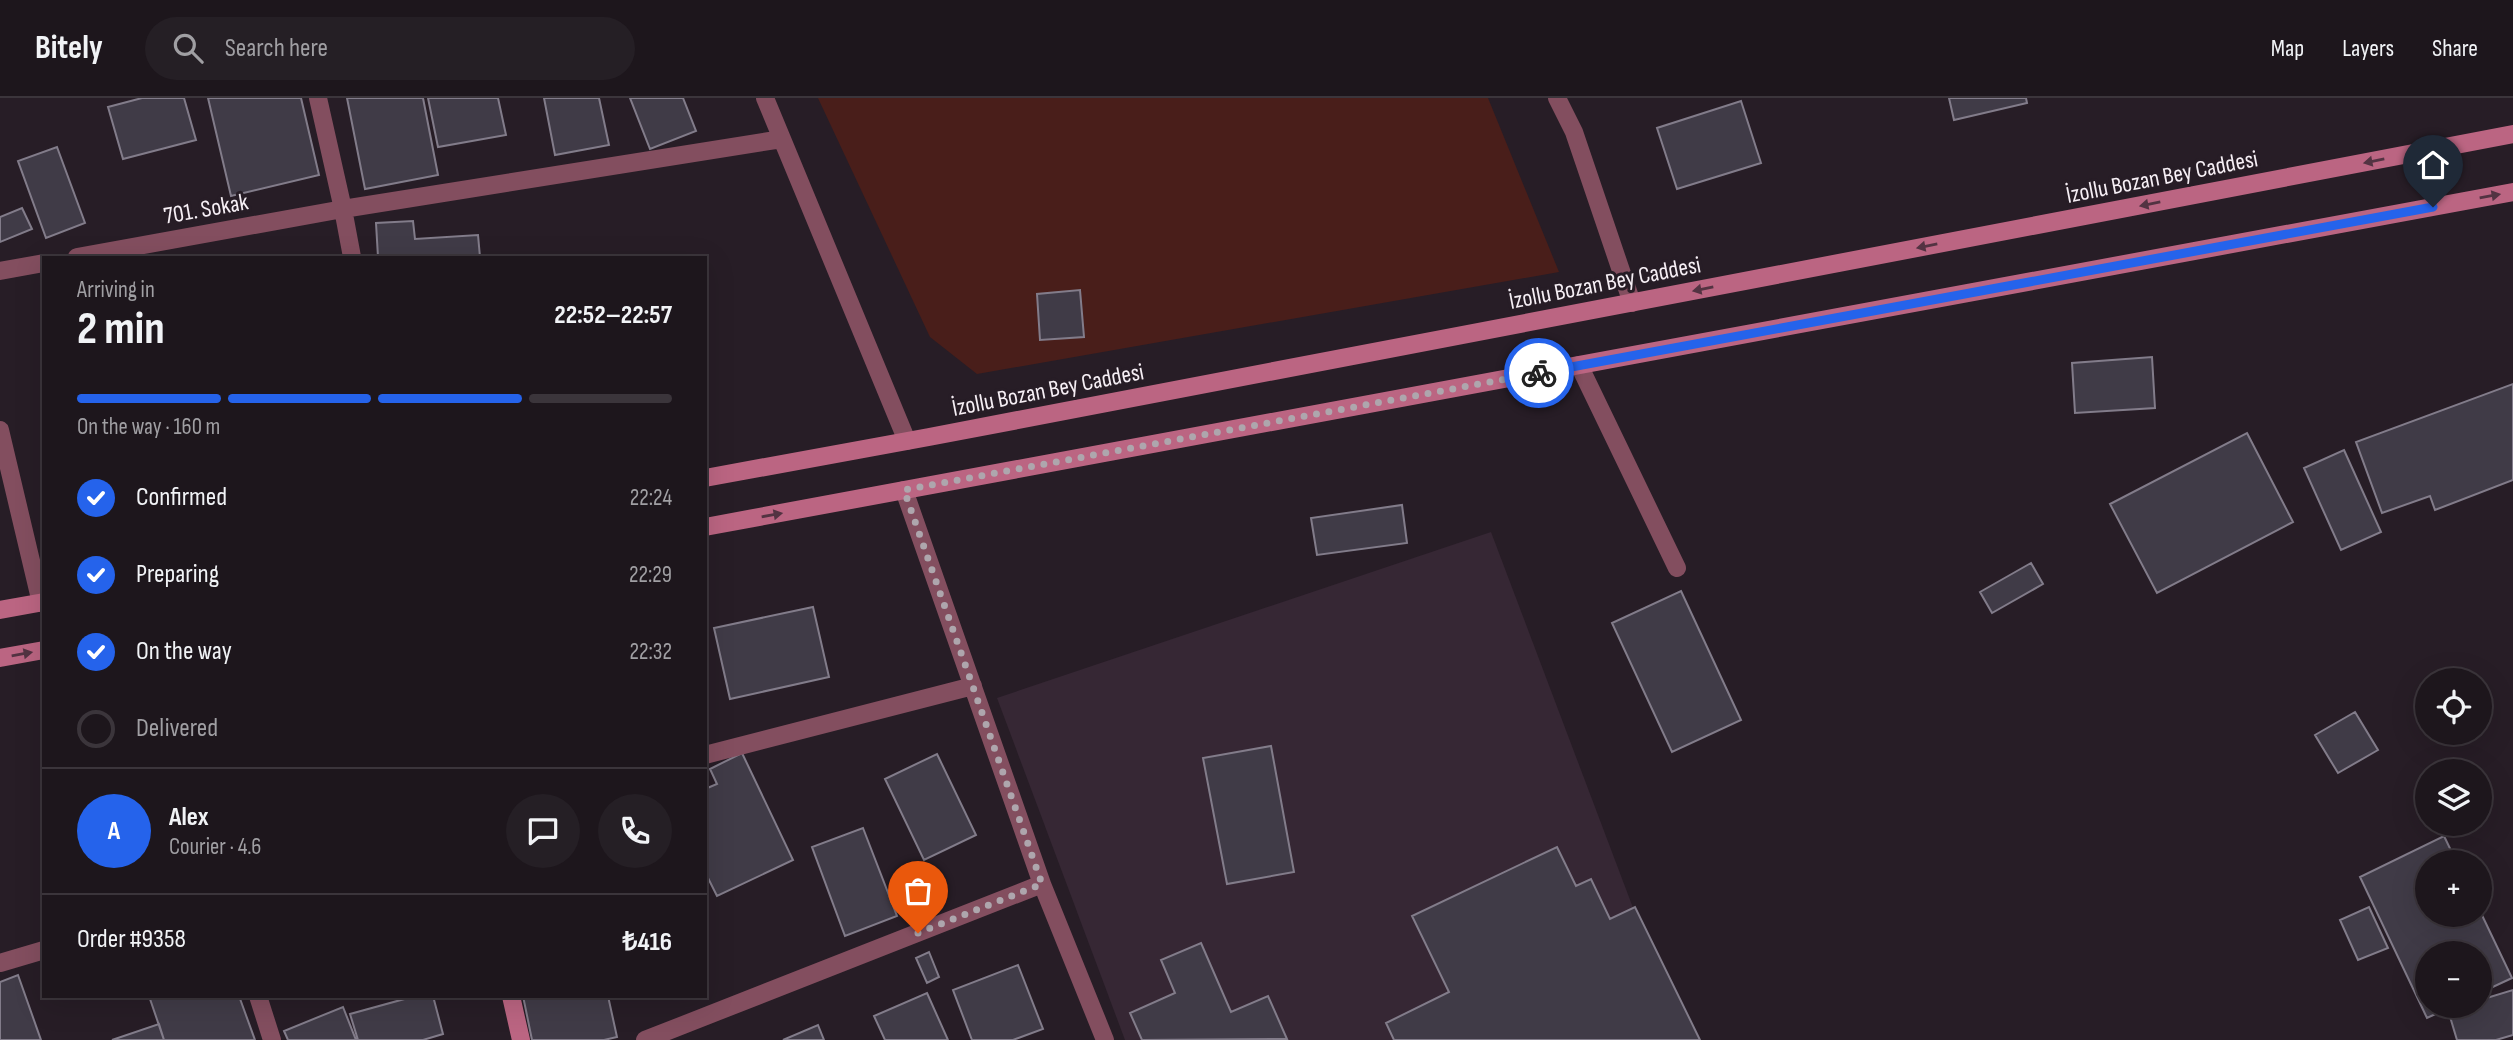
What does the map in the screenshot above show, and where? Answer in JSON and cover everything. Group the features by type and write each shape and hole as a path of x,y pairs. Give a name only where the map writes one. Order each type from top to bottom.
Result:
{"main road":[{"name":"İzollu Bozan Bey Caddesi","path":"707,478 2513,134"},
{"path":"707,527 2513,192"},
{"path":"0,610 42,603"},
{"path":"0,658 42,650"},
{"path":"511,998 521,1040"}],"street":[{"path":"318,98 352,256"},
{"path":"765,98 907,441"},
{"path":"1558,98 1574,132 1632,303"},
{"name":"701. Sokak","path":"83,256 343,209 782,139"},
{"path":"0,271 42,263"},
{"path":"1579,365 1677,568"},
{"path":"0,430 42,603"},
{"path":"904,490 1042,884 1105,1040"},
{"path":"707,754 973,686"},
{"path":"645,1040 1042,884"},
{"path":"0,963 42,951"},
{"path":"259,998 272,1040"}],"shaded area":[{"path":"818,98 1488,98 1559,272 977,374 930,337"},
{"path":"1491,532 1683,1040 1125,1040 997,698"}],"building":[{"path":"142,98 184,98 196,140 123,159 108,107"},
{"path":"208,98 301,98 319,175 231,196"},
{"path":"347,98 423,98 438,175 365,189"},
{"path":"428,98 498,98 506,135 438,147"},
{"path":"544,98 599,98 609,145 555,155"},
{"path":"630,98 683,98 696,131 650,149"},
{"path":"1949,98 2026,98 2027,103 1954,120"},
{"path":"1741,101 1761,163 1677,189 1657,128"},
{"path":"57,147 85,223 46,238 18,161"},
{"path":"22,208 32,229 0,242 0,217"},
{"path":"413,221 415,239 478,235 480,256 378,256 376,223"},
{"path":"1080,290 1084,337 1040,340 1037,294"},
{"path":"2152,357 2155,408 2075,413 2072,363"},
{"path":"2513,384 2513,480 2435,510 2430,496 2382,513 2356,442"},
{"path":"2247,433 2293,522 2157,593 2110,504"},
{"path":"2344,450 2381,532 2341,550 2304,468"},
{"path":"1402,505 1407,543 1317,555 1311,518"},
{"path":"2031,563 2043,584 1992,613 1980,592"},
{"path":"1681,591 1741,720 1672,752 1612,623"},
{"path":"813,607 829,677 730,699 714,628"},
{"path":"2355,712 2378,750 2338,773 2315,735"},
{"path":"1271,746 1294,872 1227,884 1203,758"},
{"path":"742,753 793,860 717,896 707,876 707,788 717,784 710,769"},
{"path":"937,754 976,835 924,860 885,779"},
{"path":"863,828 897,916 845,936 812,847"},
{"path":"2444,836 2451,850 2415,850"},
{"path":"1557,847 1576,886 1591,879 1610,919 1635,907 1700,1040 1394,1040 1386,1023 1449,992 1412,916"},
{"path":"2415,850 2415,927 2488,927 2512,978 2492,987 2492,941 2415,941 2415,993 2360,877"},
{"path":"2369,907 2388,948 2358,960 2340,920"},
{"path":"1201,943 1231,1012 1268,996 1287,1039 1142,1040 1130,1013 1175,993 1161,960"},
{"path":"929,952 939,977 927,983 916,958"},
{"path":"1018,965 1043,1029 1013,1040 972,1040 953,990"},
{"path":"18,975 41,1040 0,1040 0,982"},
{"path":"2513,990 2513,1035 2496,1040 2457,1040 2450,1018 2492,1018 2492,996"},
{"path":"927,993 948,1040 885,1040 874,1016"},
{"path":"150,998 240,998 255,1040 164,1040"},
{"path":"408,998 434,998 443,1034 423,1040 358,1040 350,1014"},
{"path":"523,998 608,998 617,1037 604,1040 532,1040"},
{"path":"343,1007 356,1040 288,1040 284,1031"},
{"path":"159,1024 164,1040 112,1040"},
{"path":"818,1025 824,1040 783,1040"}],"way so far":[{"path":"918,933 1042,884 904,490 1539,373"}],"route":[{"path":"1539,373 2433,207"}]}
